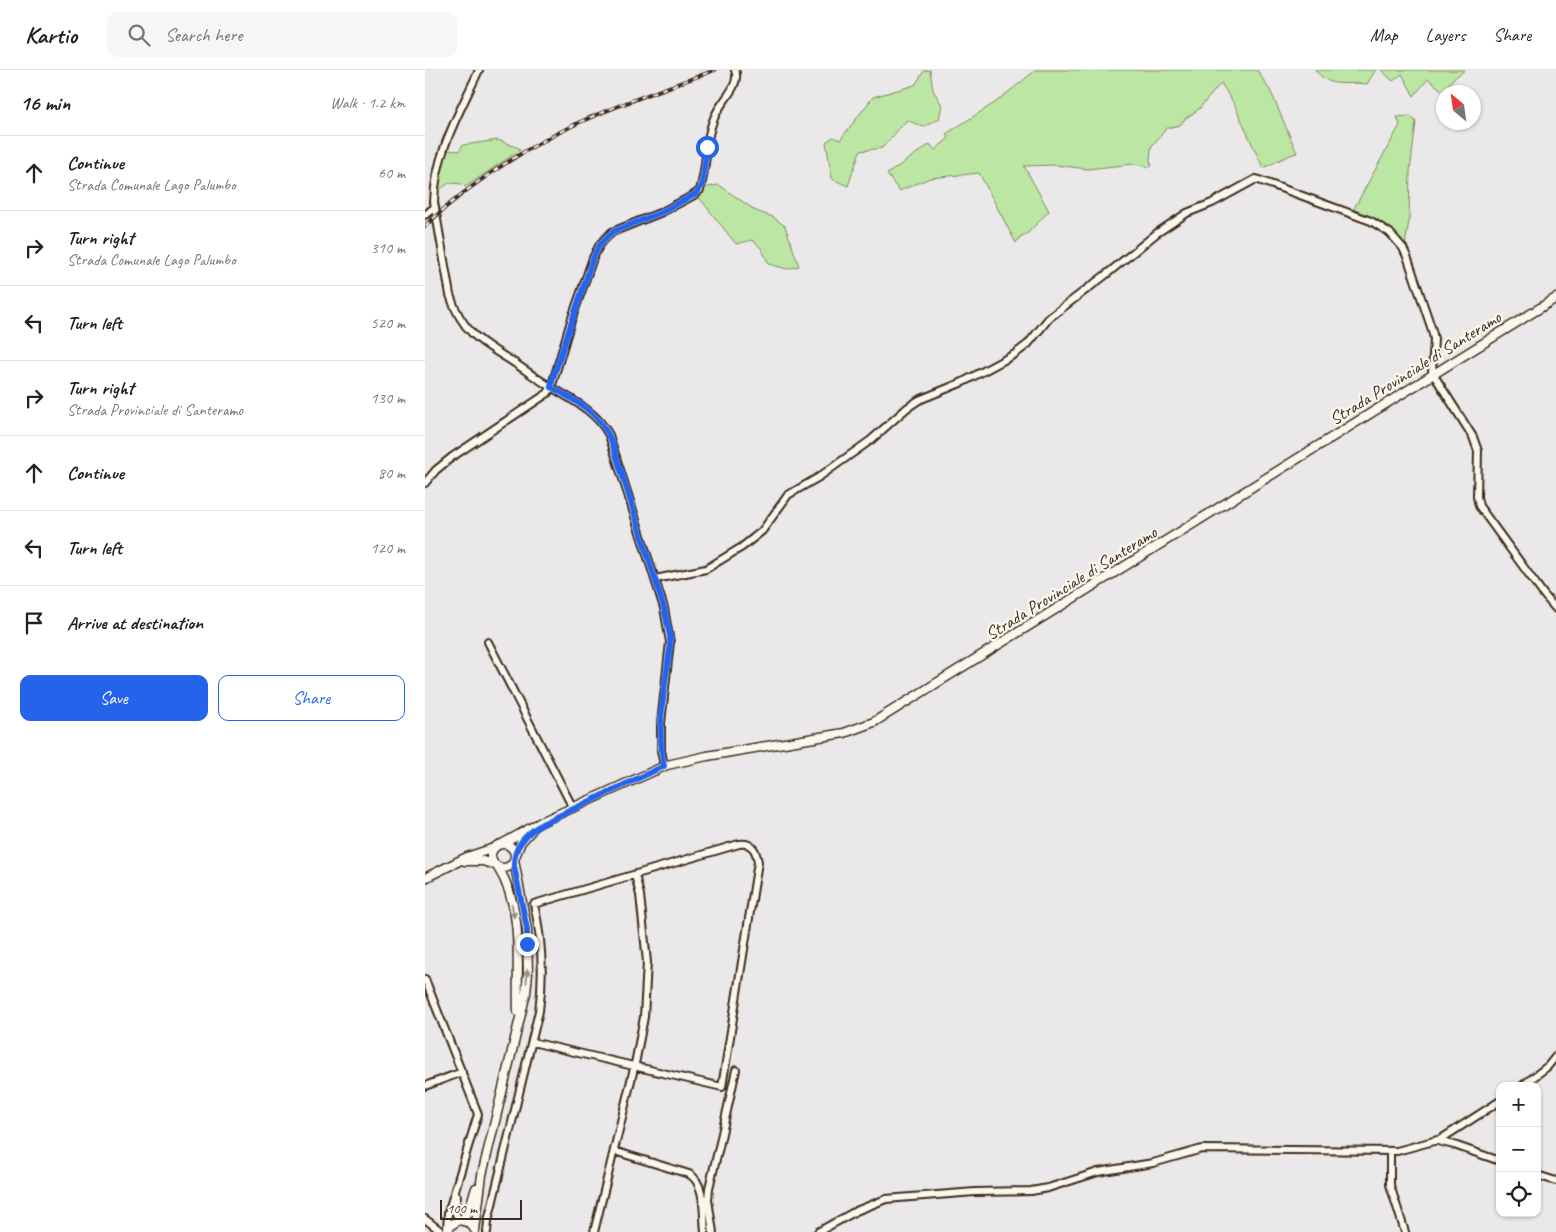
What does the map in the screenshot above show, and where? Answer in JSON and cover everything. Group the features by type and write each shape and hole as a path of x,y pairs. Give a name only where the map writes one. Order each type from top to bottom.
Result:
{"main road":[{"name":"Strada Provinciale di Santeramo","path":"571,809 664,766 707,756 844,733 874,722 1556,298"},
{"path":"425,878 467,857 494,848 532,826 571,809"},
{"path":"435,873 468,860 483,861 496,866 507,867 514,858 521,842 529,833 571,809"},
{"path":"475,1231 482,1175 526,993 527,929 513,849 506,844 502,844"},
{"path":"494,848 491,855 508,886 515,922 518,957 519,1024"},
{"path":"447,1229 468,1212 482,1175"},
{"path":"460,1220 470,1223 475,1231"}],"street":[{"path":"479,70 454,119 445,145 435,187 435,207 450,295 463,323 481,342 586,408 603,424 609,435 664,608 670,642 661,723 661,750 664,766"},
{"path":"425,483 436,470 452,457 548,393 597,248 612,232 662,212 700,190 709,132 717,111 737,78 735,70"},
{"path":"655,579 706,569 743,548 761,531 788,495 819,477 871,440 907,408 919,400 963,382 1015,354 1028,344 1049,318 1157,233 1187,213 1212,203 1256,179 1367,219 1390,233 1405,252 1430,318 1434,339 1432,372 1453,403 1477,446 1479,458 1477,497 1479,506 1543,596 1556,609"},
{"path":"425,216 435,207"},
{"path":"488,642 571,809"},
{"path":"487,1232 488,1221 539,1011 542,980 541,951 534,904 739,844 746,843 751,845 757,854 758,862 722,1087 532,1042"},
{"path":"594,1232 635,1066 645,1017 647,962 641,902 635,875"},
{"path":"425,979 478,1114 448,1213 447,1229 425,1218"},
{"path":"1527,1082 1549,1066 1556,1056"},
{"path":"713,1232 708,1200 709,1185 735,1070"},
{"path":"425,1086 462,1072"},
{"path":"818,1232 856,1211 886,1199 975,1192 1031,1191 1048,1188 1098,1172 1153,1163 1202,1150 1390,1152 1437,1141 1496,1104"},
{"path":"1437,1141 1454,1145 1496,1161"},
{"path":"614,1150 689,1174 696,1179 699,1184 705,1232"},
{"path":"1390,1152 1391,1185 1405,1232"},
{"path":"1541,1176 1556,1181"},
{"path":"699,1184 709,1185"},
{"path":"458,1185 455,1205 460,1220"}],"green space":[{"path":"930,70 933,90 942,105 939,119 923,127 907,120 882,148 860,151 848,186 832,179 826,142 833,137 840,140 873,97 915,85 924,71"},
{"path":"1036,70 1257,70 1271,92 1297,153 1263,168 1234,104 1221,83 1199,109 1180,125 1167,128 1151,147 1150,161 1152,166 1134,164 1087,169 1055,165 1024,166 1049,211 1028,233 1020,237 1016,243 979,173 930,178 899,191 887,174 930,144 935,150 949,138 946,134 996,102"},
{"path":"1315,70 1375,71 1367,84 1333,82 1321,76"},
{"path":"1381,70 1465,70 1448,85 1436,85 1428,79 1414,96 1402,74 1393,81"},
{"path":"1411,116 1416,122 1410,171 1409,221 1405,246 1378,222 1352,212 1400,125 1397,117"},
{"path":"498,140 520,150 465,187 462,184 449,183 435,193 446,150 459,151 463,145"},
{"path":"719,185 756,211 773,217 785,226 799,266 787,269 769,264 761,248 752,240 736,244 697,195 701,188"}],"railway":[{"path":"425,226 479,181 518,155 559,132 613,108 715,70"}],"route":[{"path":"527,944 527,929 514,866 519,846 529,833 542,824 664,766 661,750 661,723 670,648 670,636 664,608 609,435 603,424 593,413 551,387 553,378 593,258 600,244 619,228 642,221 697,193 702,185 707,147"}]}
